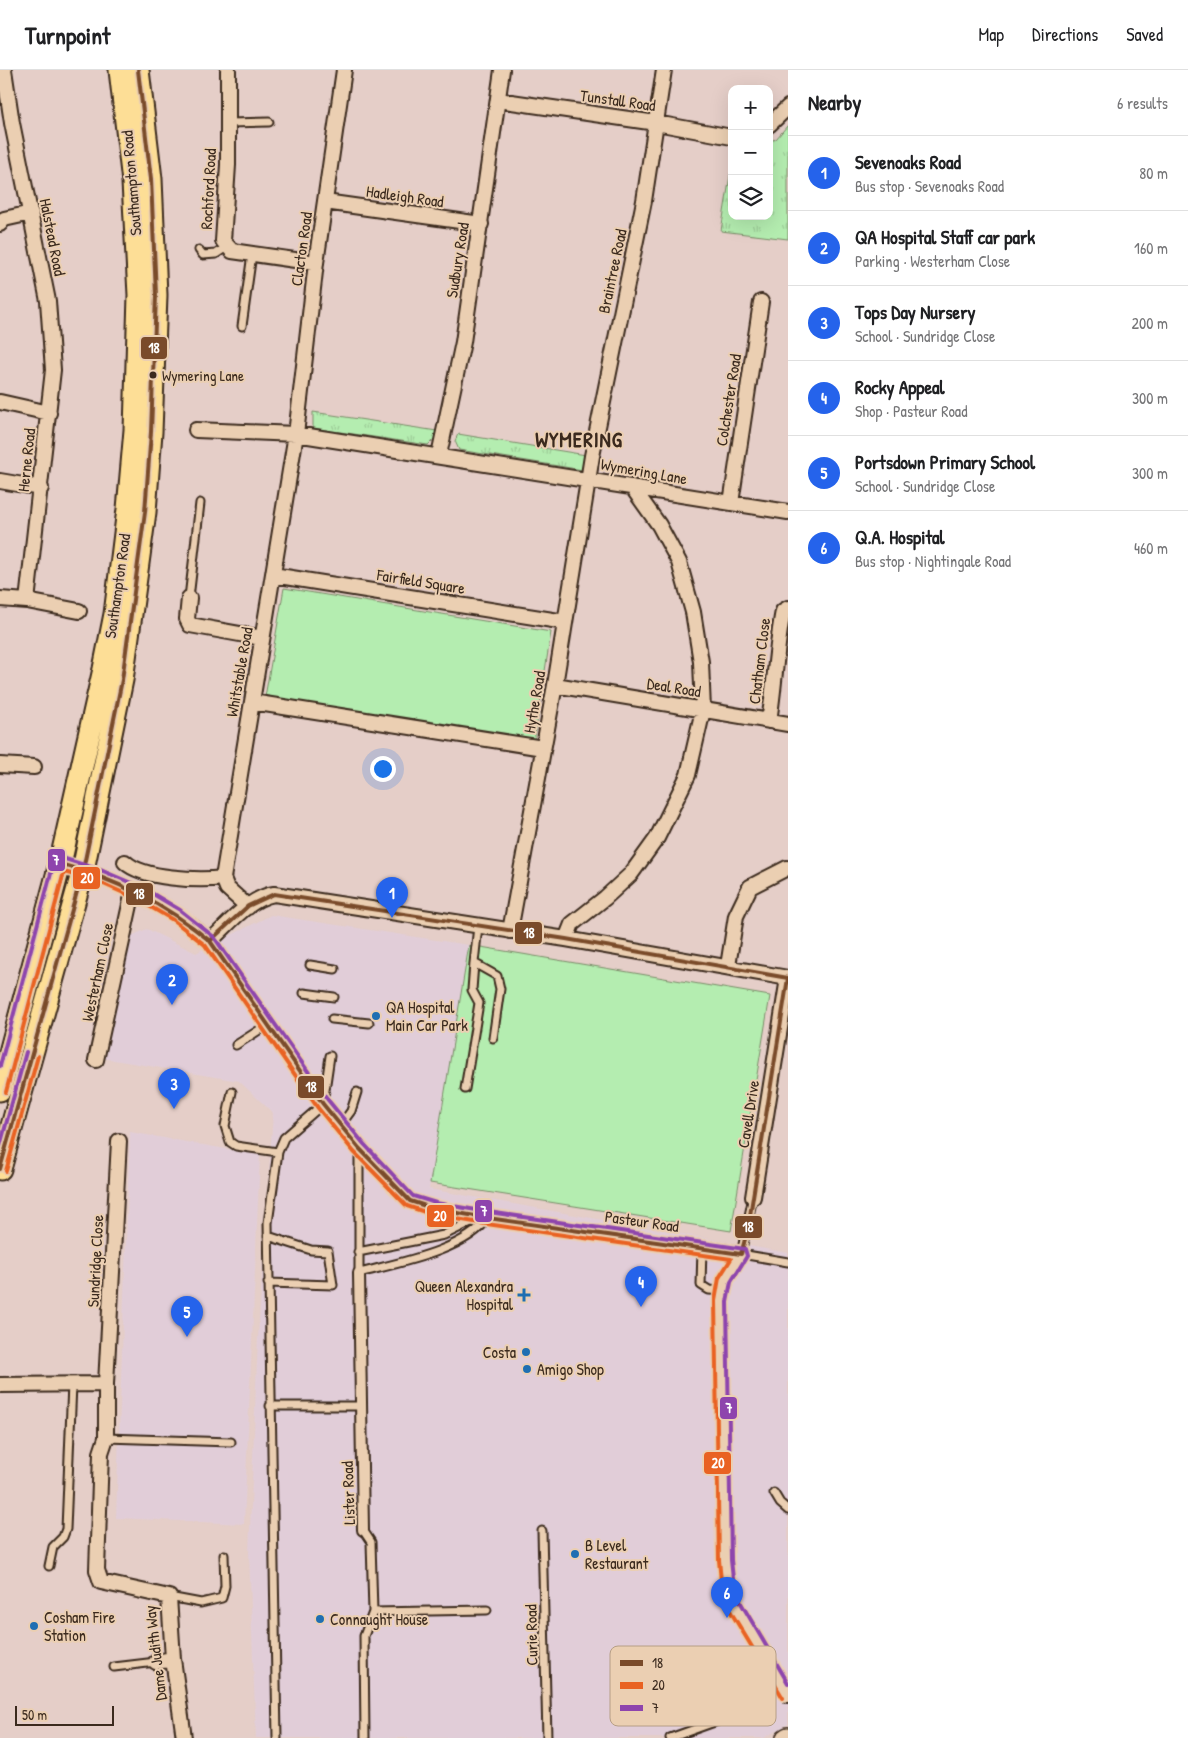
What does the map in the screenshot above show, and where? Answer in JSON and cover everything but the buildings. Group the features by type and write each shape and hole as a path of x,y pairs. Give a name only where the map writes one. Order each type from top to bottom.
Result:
{"main road":[{"name":"Southampton Road","path":"0,1090 60,864 115,614 135,430 139,295 133,182 120,70"},
{"name":"Southampton Road","path":"0,1169 83,870 122,680 145,512 149,466 156,295 152,180 138,70"}],"street":[{"name":"Halstead Road","path":"4,70 12,123 48,301 53,370 49,412"},
{"name":"Rochford Road","path":"228,70 228,166 223,241 232,251 316,263"},
{"name":"Clacton Road","path":"296,434 316,263 344,70"},
{"name":"Sudbury Road","path":"439,455 463,342 502,70"},
{"name":"Braintree Road","path":"588,479 644,201 664,70"},
{"name":"Tunstall Road","path":"498,100 656,123 728,136"},
{"path":"773,121 788,107"},
{"name":"Hadleigh Road","path":"325,202 481,224"},
{"path":"0,224 4,219 31,213"},
{"name":"Colchester Road","path":"731,503 761,302"},
{"path":"0,402 49,412"},
{"name":"Herne Road","path":"26,601 49,412"},
{"name":"Wymering Lane","path":"196,430 296,434 439,455 788,512"},
{"name":"Whitstable Road","path":"222,878 296,434"},
{"name":"Hythe Road","path":"510,931 555,686 588,479"},
{"path":"0,481 41,488"},
{"path":"566,939 572,924 606,898 631,874 656,838 688,774 703,710 700,653 693,612 679,562 659,525 632,487"},
{"name":"Fairfield Square","path":"273,575 565,622"},
{"path":"189,598 187,619 190,625 262,638"},
{"path":"0,599 26,601 79,611"},
{"name":"Chatham Close","path":"769,721 777,671 776,647 783,611 788,608"},
{"name":"Deal Road","path":"555,686 788,724"},
{"path":"252,702 543,748"},
{"path":"0,764 34,767"},
{"path":"125,862 142,872 204,880 222,878 226,888 248,907"},
{"name":"Pasteur Road","path":"60,864 83,870 133,891 189,922 210,941 323,1104 359,1148 410,1201 435,1209 741,1254"},
{"path":"728,966 736,916 750,886 788,864"},
{"name":"Westerham Close","path":"96,1060 133,891"},
{"path":"210,941 248,907 265,895 274,894 566,939 788,978"},
{"name":"Cavell Drive","path":"753,1197 788,978"},
{"name":"Sundridge Close","path":"106,1438 106,1384 119,1141"},
{"path":"741,1254 724,1280 721,1301 725,1560 728,1590 735,1606 759,1646"},
{"name":"Lister Road","path":"358,1272 364,1530"},
{"path":"0,1385 106,1384"},
{"name":"Dame Judith Way","path":"106,1438 101,1453 97,1570 101,1582 169,1597 173,1659 184,1738"},
{"path":"156,1662 173,1659"},
{"path":"776,1675 788,1695"}],"lane":[{"path":"228,123 269,122"},
{"path":"199,250 203,255 210,256 228,246"},
{"path":"242,326 252,254"},
{"path":"189,598 200,503"},
{"path":"464,1089 479,1003 472,990 478,926"},
{"path":"474,963 497,976 500,989 493,1038"},
{"path":"310,965 335,969"},
{"path":"304,993 334,998"},
{"path":"332,1019 369,1023"},
{"path":"236,1045 267,1025"},
{"path":"277,1738 268,1236 278,1152 284,1138 323,1104 330,1056"},
{"path":"232,1092 225,1126 230,1142 236,1146 278,1152"},
{"path":"340,1126 351,1111 357,1092"},
{"path":"359,1148 358,1272 447,1246 467,1238 483,1225 485,1217"},
{"name":"Cavell Drive","path":"741,1254 753,1197"},
{"path":"358,1252 444,1234 485,1217"},
{"path":"268,1236 311,1250 328,1251 333,1285 268,1283"},
{"path":"702,1248 701,1285 708,1290 723,1291"},
{"path":"741,1254 788,1262"},
{"path":"49,1566 53,1547 63,1536 66,1529 72,1384"},
{"path":"270,1406 361,1406"},
{"path":"106,1438 231,1442"},
{"path":"774,1493 780,1503 788,1510"},
{"name":"Lister Road","path":"364,1530 371,1542 373,1612 364,1636 365,1738"},
{"name":"Curie Road","path":"542,1531 548,1738"},
{"path":"169,1597 201,1603 222,1598 225,1586 224,1555"},
{"path":"373,1612 487,1610"},
{"path":"114,1667 156,1662"},
{"path":"670,1738 703,1726"}],"shaded area":[{"name":"Queen Alexandra Hospital","path":"271,915 469,945 429,1189 788,1253 788,1724 764,1738 256,1738 249,1553 258,1337 273,1113 239,1081 102,1058 131,936 147,929 196,953"},
{"path":"130,1132 260,1155 244,1524 116,1518"}],"green space":[{"path":"788,125 788,239 721,231 728,188 728,220 773,220 773,140 776,139"},
{"path":"313,412 437,431 435,438 428,445 313,428"},
{"path":"458,434 586,455 583,470 459,450 455,441"},
{"path":"284,588 551,632 534,742 265,697"},
{"path":"469,945 770,996 731,1231 430,1183"}],"transit line":[{"name":"18","path":"0,1169 83,870 122,680 145,512 151,432 156,295 151,179 138,70"},
{"name":"7","path":"0,1066 54,862 62,858 103,871 143,888 180,910 214,937 328,1100 364,1144 413,1196 436,1203 482,1211 745,1249 747,1256 731,1282 727,1302 731,1560 734,1588 766,1646"},
{"name":"18","path":"60,864 101,877 139,894 175,915 210,941"},
{"name":"20","path":"6,1092 64,872 99,882 137,899 173,920 205,945 318,1108 354,1152 407,1206 434,1215 480,1223 731,1259 719,1278 715,1301 719,1560 722,1591 729,1609 751,1646"},
{"name":"18","path":"274,894 566,939 788,978 748,1228 741,1254 481,1217 435,1209 410,1201 359,1148 323,1104 210,941 248,906 274,894"},
{"name":"7","path":"0,1146 26,1052"},
{"name":"20","path":"6,1171 38,1056"},
{"name":"7","path":"776,1663 788,1683"},
{"name":"20","path":"776,1686 783,1698"}],"place":[{"name":"Wymering Lane","path":"153,375"},
{"name":"Sevenoaks Road","path":"392,918"},
{"name":"QA Hospital Staff car park","path":"172,1005"},
{"name":"QA Hospital Main Car Park","path":"376,1016"},
{"name":"Tops Day Nursery","path":"174,1109"},
{"name":"Queen Alexandra Hospital","path":"524,1295"},
{"name":"Rocky Appeal","path":"641,1307"},
{"name":"Portsdown Primary School","path":"187,1337"},
{"name":"Costa","path":"526,1352"},
{"name":"Amigo Shop","path":"527,1369"},
{"name":"B Level Restaurant","path":"575,1554"},
{"name":"Q.A. Hospital","path":"727,1618"},
{"name":"Connaught House","path":"320,1619"},
{"name":"Cosham Fire Station","path":"34,1626"}],"district":[{"name":"WYMERING","path":"579,439"}]}
